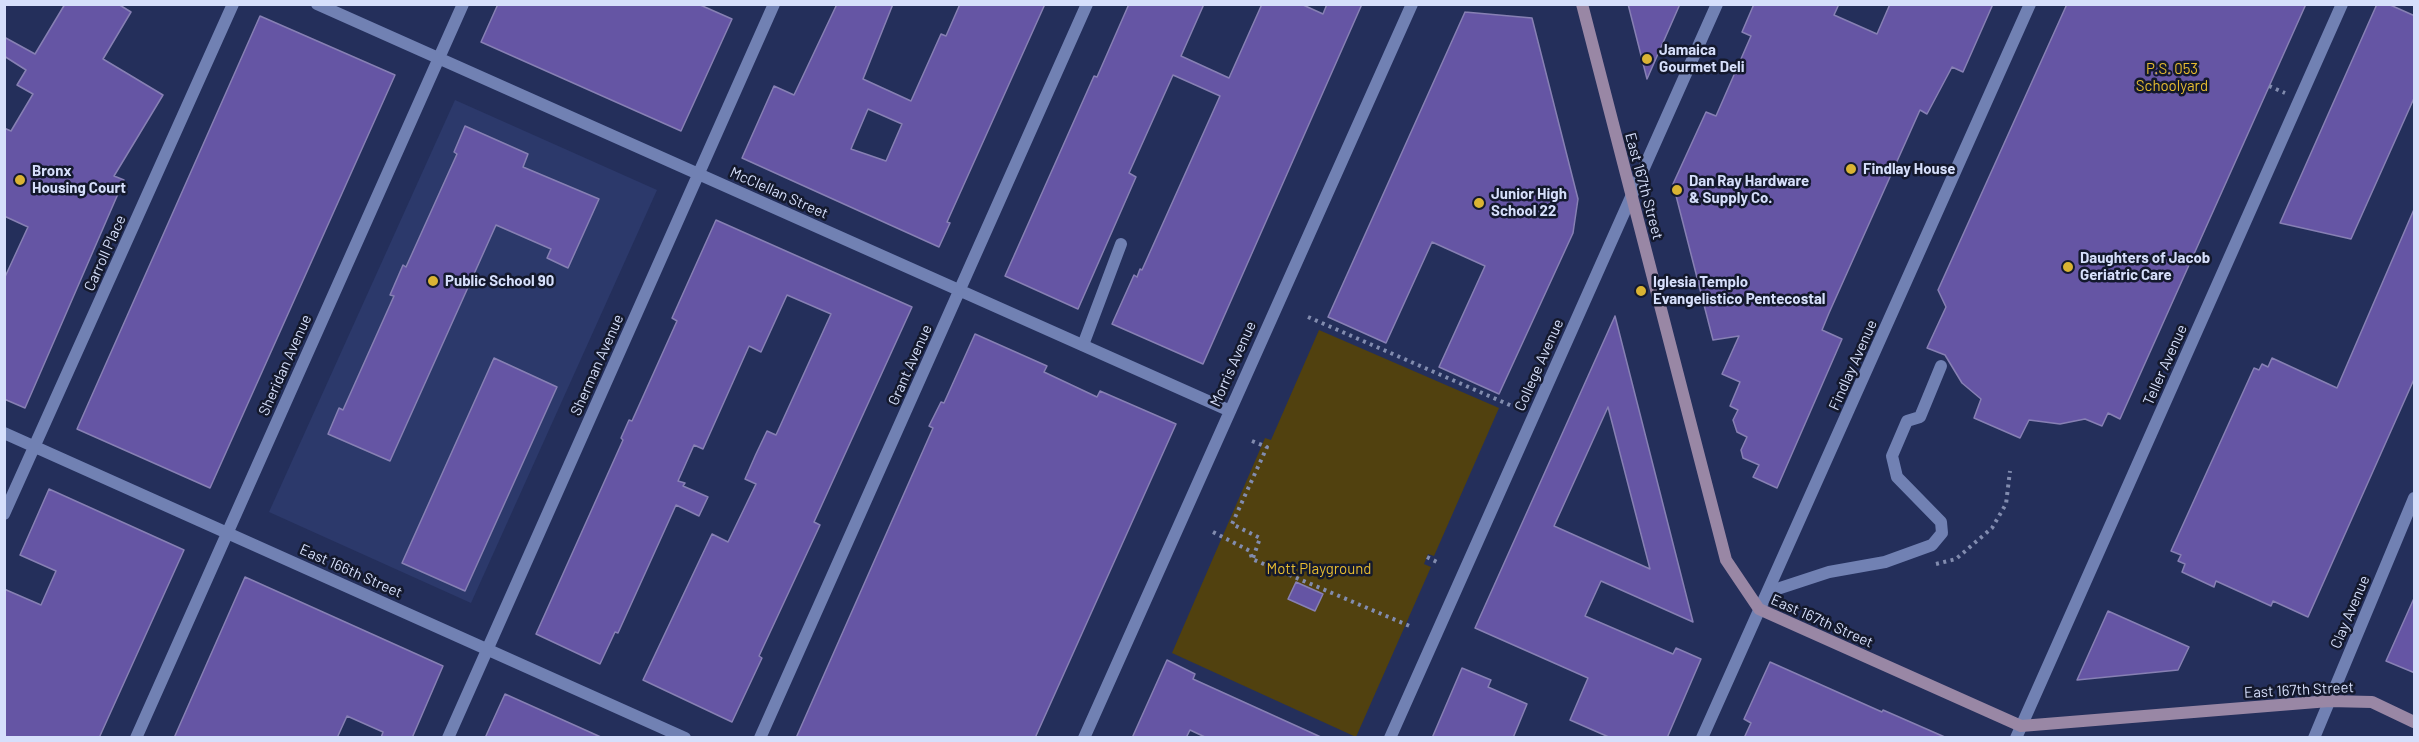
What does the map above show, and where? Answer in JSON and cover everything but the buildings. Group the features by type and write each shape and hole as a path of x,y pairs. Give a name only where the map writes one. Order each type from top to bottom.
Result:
{"street":[{"name":"Carroll Place","path":"4,514 233,4"},
{"name":"McClellan Street","path":"317,4 1228,410"},
{"name":"Sheridan Avenue","path":"136,738 463,4"},
{"name":"Sherman Avenue","path":"448,738 774,4"},
{"name":"Grant Avenue","path":"760,738 1087,4"},
{"name":"Morris Avenue","path":"1084,738 1228,410 1412,4"},
{"name":"East 167th Street","path":"1582,4 1726,560 1759,609 2018,732 2329,701 2372,702 2415,722"},
{"name":"College Avenue","path":"1390,738 1717,4"},
{"name":"Findlay Avenue","path":"1702,738 2030,4"},
{"name":"Teller Avenue","path":"2018,732 2342,4"},
{"path":"1083,345 1122,244"},
{"path":"1767,592 1829,572 1885,562 1932,545 1942,533 1941,522 1897,477 1892,456 1907,421 1920,417 1941,366"},
{"name":"East 166th Street","path":"4,433 686,738"},
{"name":"Clay Avenue","path":"2314,738 2415,498"}],"path":[{"path":"1308,317 1512,406"},
{"path":"1252,441 1267,447 1232,524 1260,538 1252,559"},
{"path":"1984,537 2000,518 2006,504 2010,471"},
{"path":"1213,532 1250,551 1252,559"},
{"path":"1427,557 1439,563"},
{"path":"1252,559 1412,627"}],"shaded area":[{"path":"455,100 657,190 471,603 269,512"}],"green space":[{"name":"Mott Playground","path":"1319,330 1499,408 1434,556 1428,554 1424,564 1431,567 1356,737 1172,653 1265,438 1271,440"}],"place":[{"name":"Jamaica Gourmet Deli","path":"1647,59"},
{"name":"Findlay House","path":"1851,169"},
{"name":"Bronx Housing Court","path":"20,180"},
{"name":"Dan Ray Hardware & Supply Co.","path":"1677,190"},
{"name":"Junior High School 22","path":"1479,203"},
{"name":"Daughters of Jacob Geriatric Care","path":"2068,267"},
{"name":"Public School 90","path":"433,281"},
{"name":"Iglesia Templo Evangelistico Pentecostal","path":"1641,291"}],"park label":[{"name":"P.S. 053 Schoolyard","path":"2172,78"}]}
